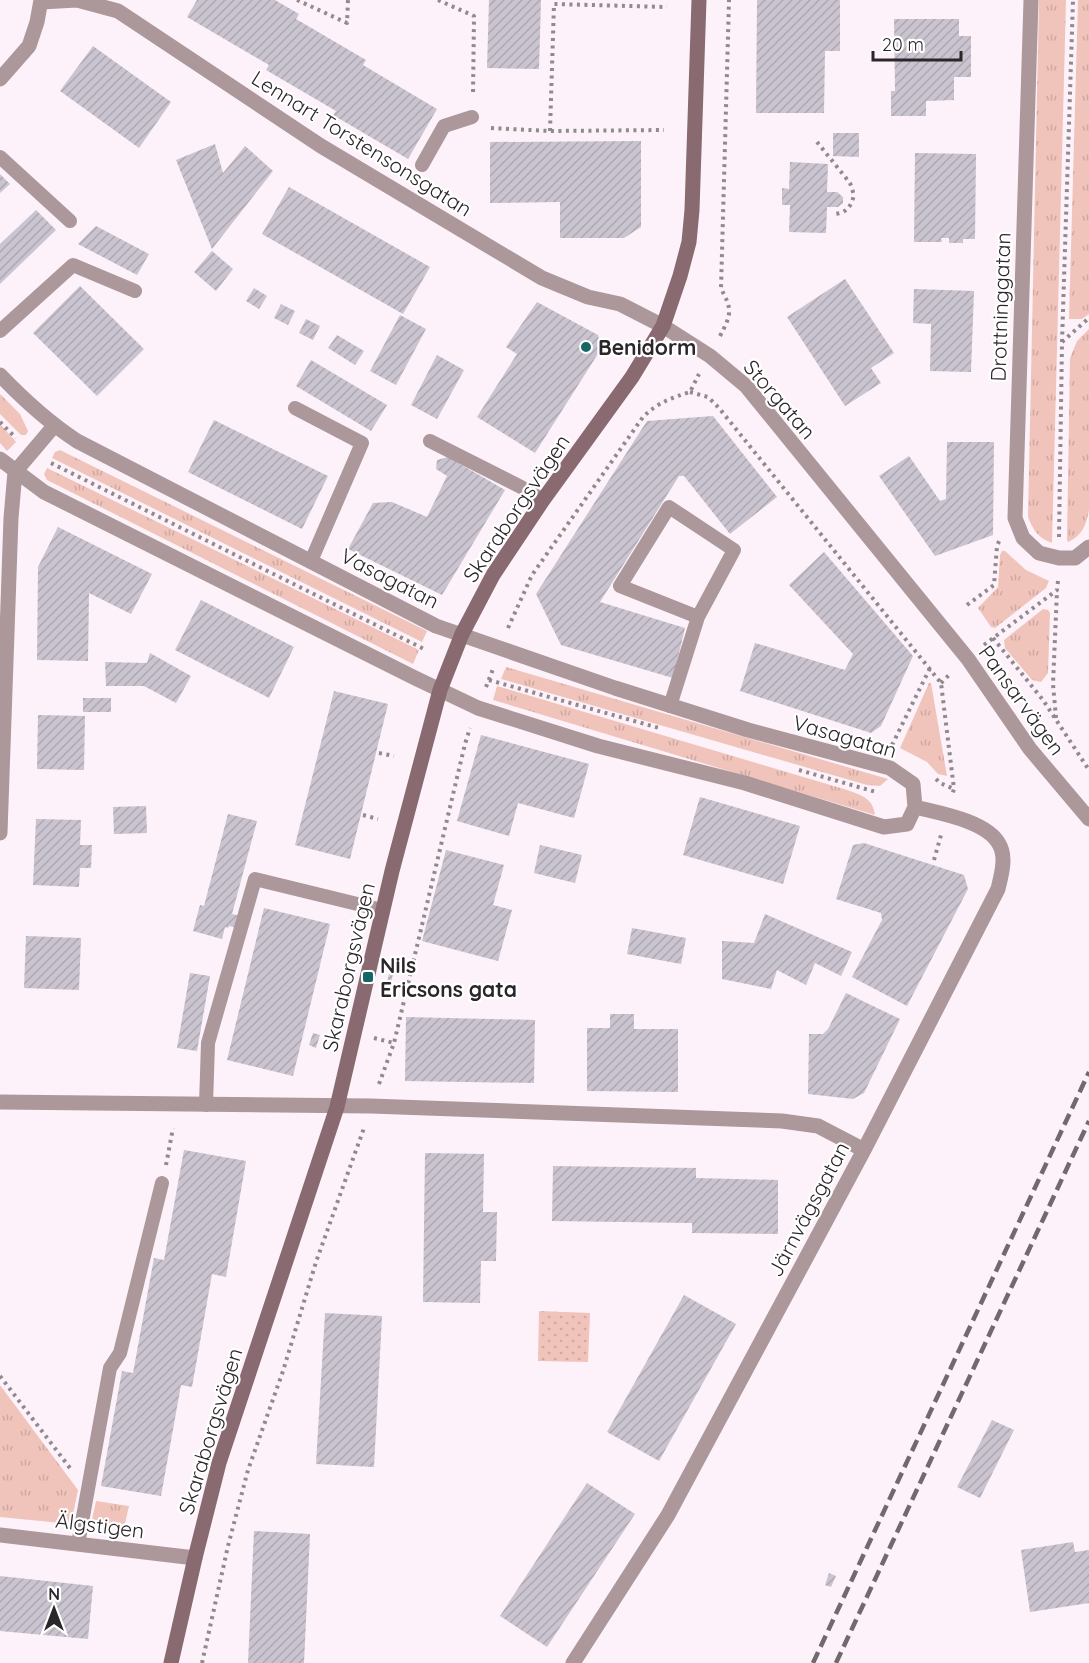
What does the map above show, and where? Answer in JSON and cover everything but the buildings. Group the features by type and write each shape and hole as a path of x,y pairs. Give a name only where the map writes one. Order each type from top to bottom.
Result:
{"street":[{"name":"Lennart Torstensonsgatan","path":"41,1 76,0 117,11 321,146 542,278 588,297 620,304 663,326"},
{"path":"663,326 689,242 699,0"},
{"name":"Drottninggatan","path":"1031,0 1015,518 1023,538 1040,553 1059,558 1075,558 1089,547"},
{"path":"0,79 29,46 41,1"},
{"name":"Skaraborgsvägen","path":"171,1663 219,1462 337,1107 382,910 440,690 462,634 493,575 543,500 632,376 663,326"},
{"name":"Storgatan","path":"663,326 710,356 746,386 923,604"},
{"name":"Vasagatan","path":"0,375 54,426 90,448 436,626 670,706 748,730 890,768 913,784 915,807"},
{"path":"8,473 33,451 54,426"},
{"path":"0,459 8,473 11,518 0,833"},
{"path":"8,473 478,708 598,746 745,783 884,827 907,824 915,807"},
{"name":"Pansarvägen","path":"923,604 968,659 1030,749 1089,819"},
{"name":"Järnvägsgatan","path":"573,1663 668,1515 864,1150 999,890 1003,865 1000,844 984,829 947,815 915,807"},
{"path":"0,1102 370,1106 782,1121 818,1126 864,1150"},
{"name":"Älgstigen","path":"0,1535 195,1558"}],"lane":[{"path":"422,165 444,126 472,117"},
{"path":"0,157 70,221"},
{"path":"0,331 73,265 135,291"},
{"path":"295,408 362,443 310,561"},
{"path":"430,441 543,500"},
{"path":"670,706 698,617 734,550 669,507 620,586 698,617"},
{"path":"206,1105 208,1043 255,879 382,910"},
{"path":"78,1544 111,1368 120,1353 162,1183"}],"path":[{"path":"297,0 347,23 348,0"},
{"path":"438,0 474,16 472,117"},
{"path":"723,332 730,319 730,304 721,289 729,0"},
{"path":"1059,546 1062,342 1072,0"},
{"path":"550,131 554,4 667,6"},
{"path":"491,128 550,131 664,130"},
{"path":"817,142 844,174 854,195 848,210 840,214 832,214"},
{"path":"1062,342 1089,318"},
{"path":"690,392 694,383"},
{"path":"506,633 532,575 643,417 666,399 690,392 708,397 941,683 954,789 951,798"},
{"path":"0,422 16,438 54,465 426,650"},
{"path":"65,502 90,448"},
{"path":"967,605 994,585 997,546 1001,538"},
{"path":"1057,721 1053,684 1058,575"},
{"path":"1057,590 993,638 1043,700 1089,770"},
{"path":"423,658 429,643"},
{"path":"483,696 495,664"},
{"path":"891,748 930,668"},
{"path":"202,1663 228,1546 248,1470 283,1371 320,1251 394,1043 471,725"},
{"path":"379,753 394,756"},
{"path":"878,802 876,792 884,787"},
{"path":"363,815 378,819"},
{"path":"934,860 941,835"},
{"path":"372,1038 394,1043"},
{"path":"162,1183 173,1128"},
{"path":"0,1376 87,1492"}],"green space":[{"path":"1039,0 1066,0 1052,543 1037,533 1028,517"},
{"path":"1078,0 1089,0 1089,314 1082,319 1069,319"},
{"path":"1089,329 1089,510 1083,529 1068,542 1070,358 1077,341"},
{"path":"0,394 20,414 28,431 26,435 21,435 0,414"},
{"path":"0,424 16,442 7,451 0,443"},
{"path":"60,450 427,631 422,642 52,458 55,452"},
{"path":"47,468 419,650 413,664 47,480 44,474"},
{"path":"1002,551 1005,551 1026,570 1049,581 1046,588 995,628 991,627 978,608 998,587"},
{"path":"1043,609 1050,613 1048,673 1041,682 1032,680 1005,648 1004,640"},
{"path":"506,667 888,779 880,786 867,785 501,679"},
{"path":"929,683 931,683 947,776 938,774 927,762 900,748"},
{"path":"497,686 844,789 869,800 875,815 493,700"},
{"path":"539,1311 590,1313 588,1362 538,1361"},
{"path":"0,1385 78,1490 71,1524 0,1517"},
{"path":"96,1501 129,1506 124,1528 91,1524"}],"railway":[{"path":"813,1663 1089,1072"},
{"path":"836,1663 1089,1121"}],"place":[{"name":"Benidorm","path":"586,347"},
{"name":"Nils Ericsons gata","path":"368,977"}]}
